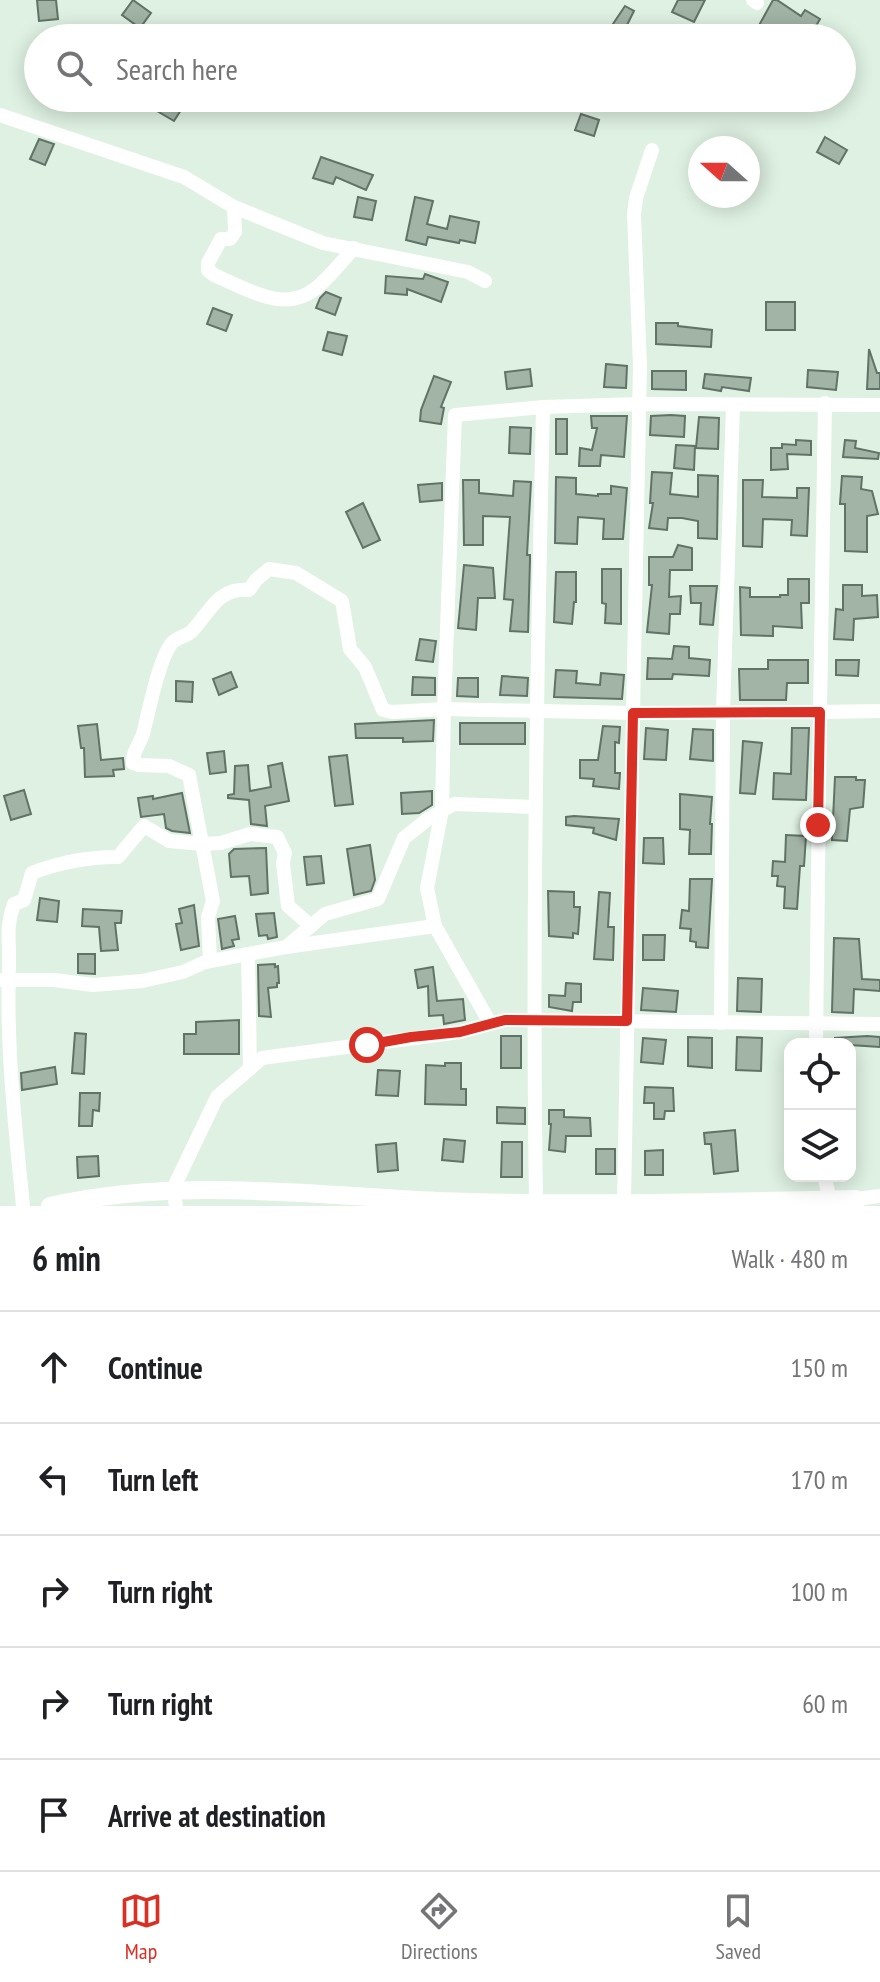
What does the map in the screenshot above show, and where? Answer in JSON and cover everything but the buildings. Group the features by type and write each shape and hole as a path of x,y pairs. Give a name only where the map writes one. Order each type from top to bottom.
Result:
{"main road":[{"path":"50,1206 174,1197 856,1202"}],"street":[{"path":"0,115 184,177 234,207 323,243 468,272 485,281"},
{"path":"624,1202 640,366 634,214 636,198 652,150"},
{"path":"234,207 235,232 230,239 221,239 208,263 208,270 258,295 277,300 295,300 312,292 354,248"},
{"path":"816,1038 825,403"},
{"path":"490,1023 435,926 427,888 442,810 455,415 543,407 639,404 880,405"},
{"path":"721,1023 723,712 733,406"},
{"path":"536,1202 533,1020 543,407"},
{"path":"210,961 208,917 213,901 189,775 169,766 133,763 132,756 140,741 172,642 190,632 217,600 236,588 249,590 269,569 296,573 342,601 350,649 365,667 383,710 633,713 880,711"},
{"path":"286,947 325,914 378,899 404,838 442,810 454,804 535,807"},
{"path":"23,1206 4,980 9,942 7,923 14,904 24,900 32,873 57,863 118,857 144,826 169,841 203,844 221,843 250,834 277,837 285,853 283,863 288,906 311,926"},
{"path":"4,980 54,980 93,985 130,982 183,972 210,961 286,947 435,926"},
{"path":"248,954 250,1069"},
{"path":"174,1197 217,1097 262,1058 460,1032 505,1020 880,1024"},
{"path":"825,1182 830,1203"},
{"path":"856,1202 880,1196"}],"route":[{"path":"367,1045 460,1032 505,1020 627,1021 633,713 820,712 818,825"}]}
